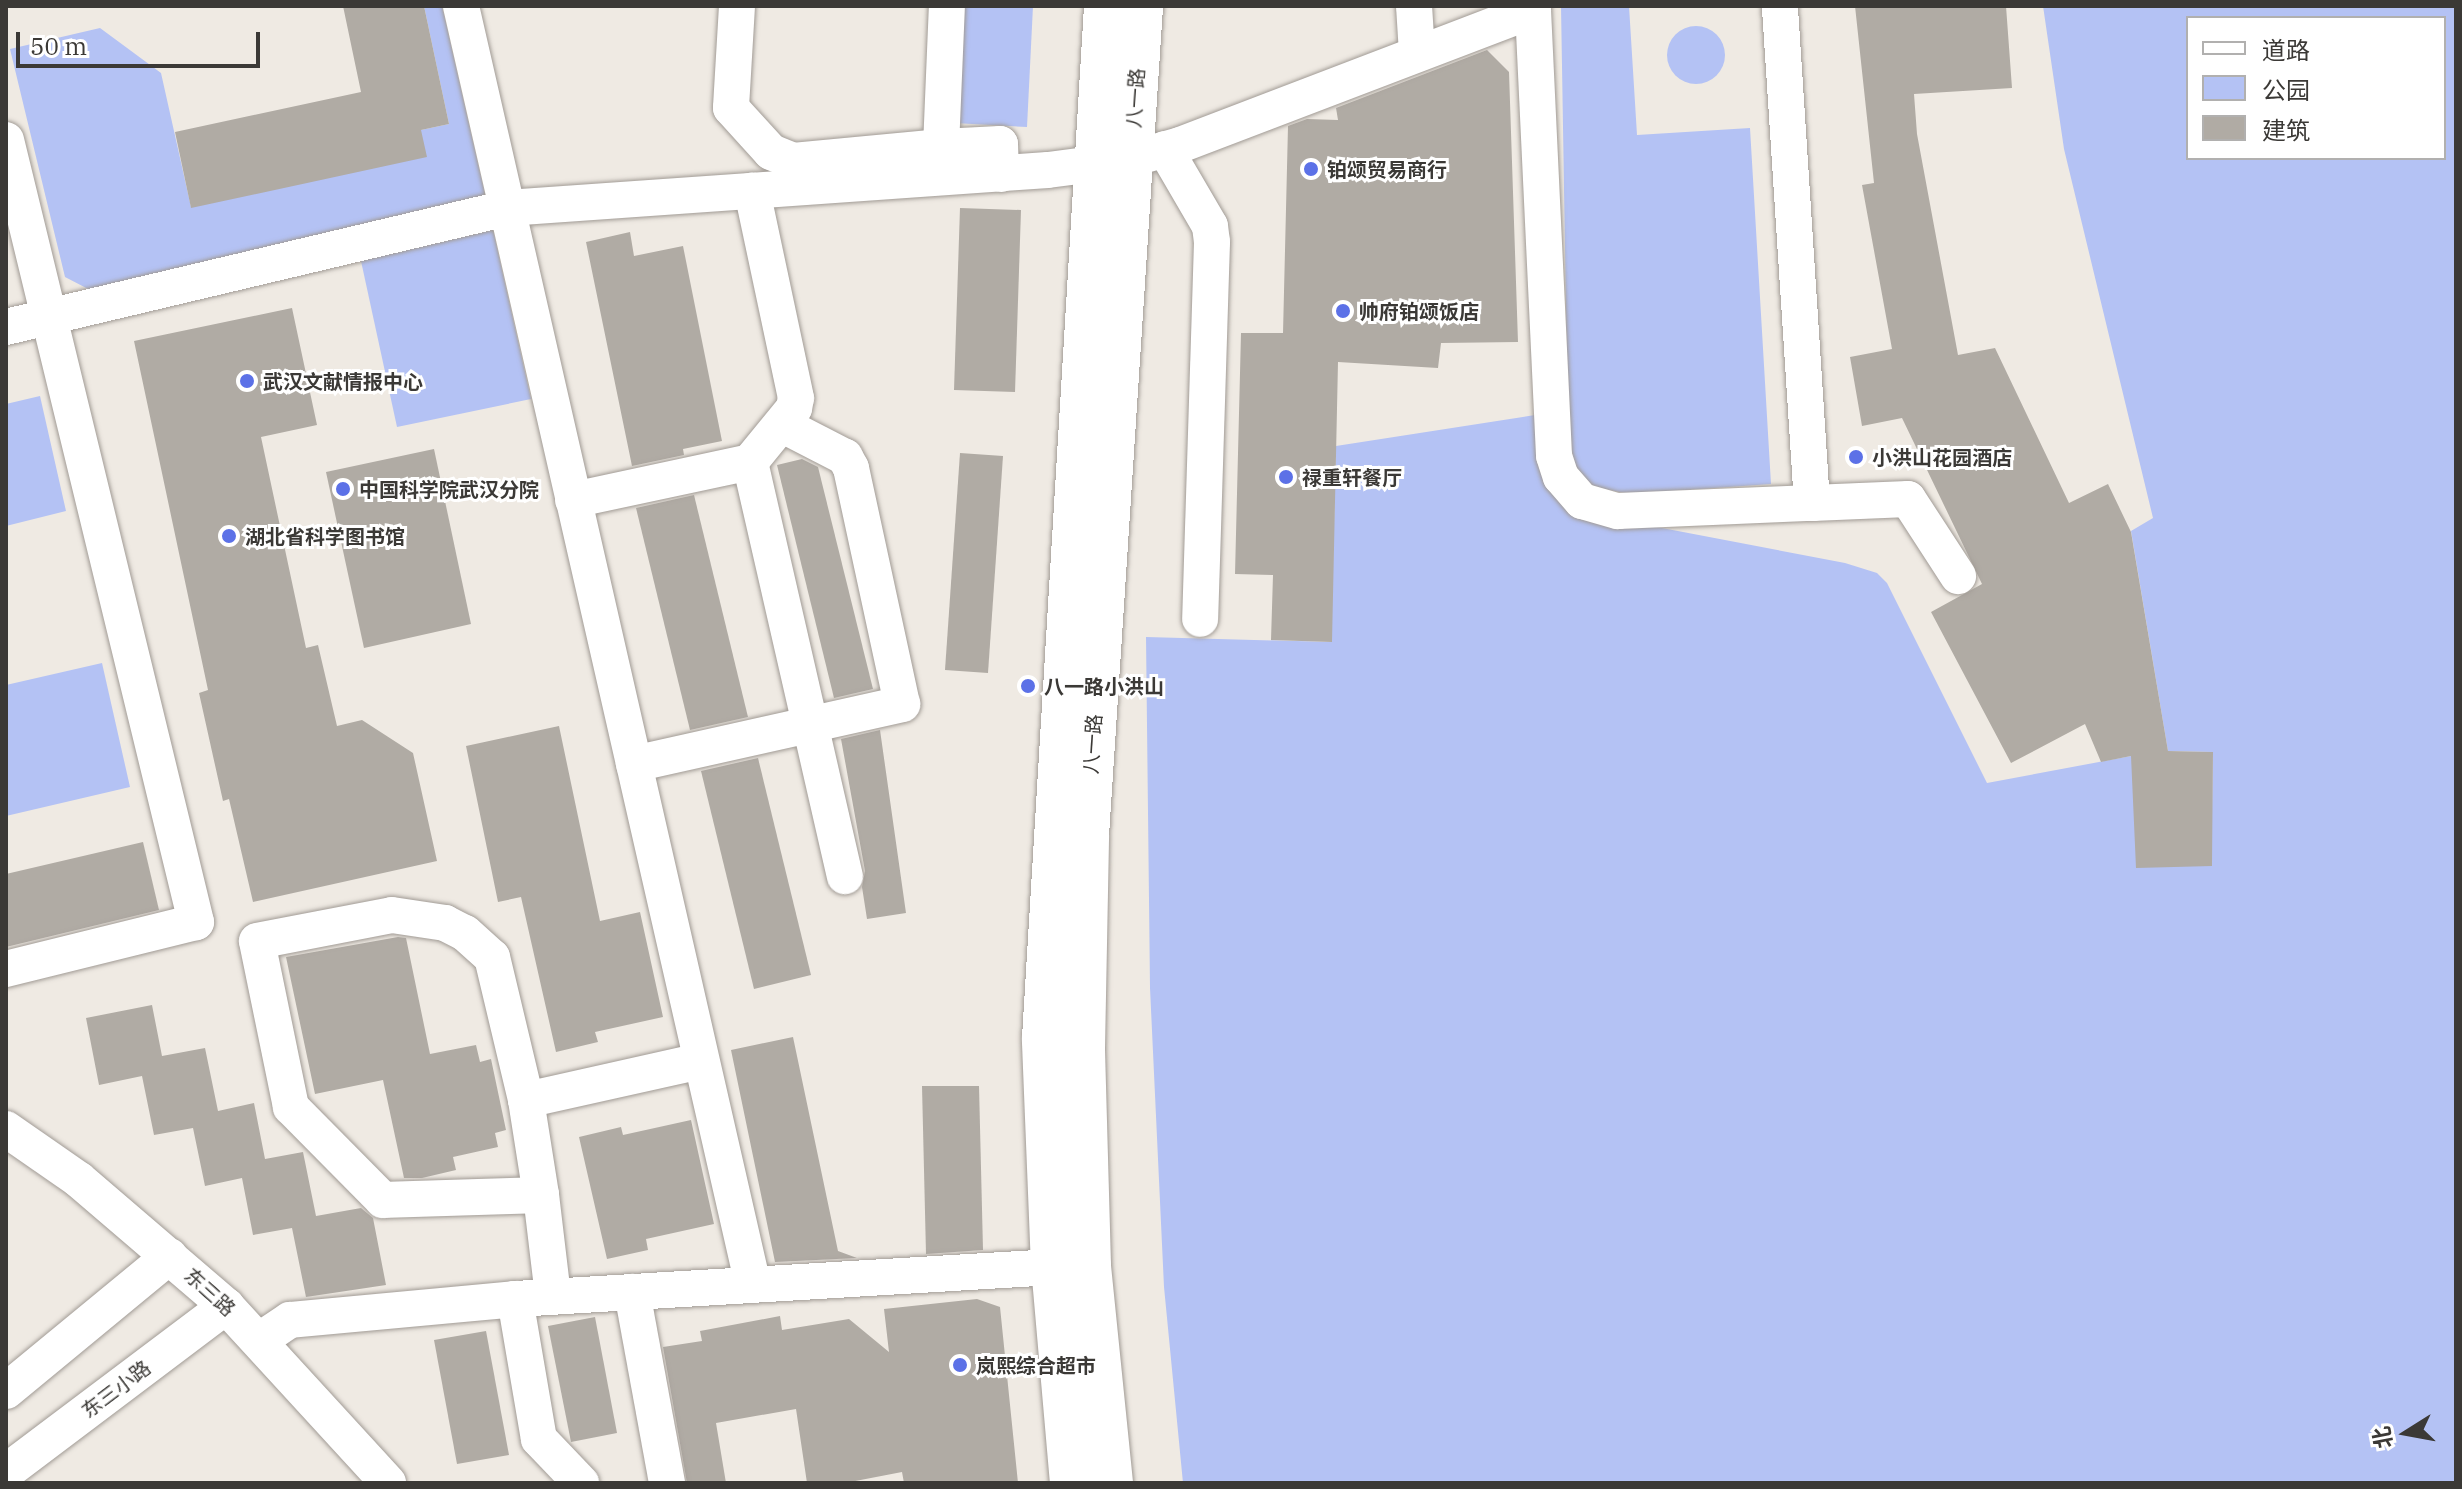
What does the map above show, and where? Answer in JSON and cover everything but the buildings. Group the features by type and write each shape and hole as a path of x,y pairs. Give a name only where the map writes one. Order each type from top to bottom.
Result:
{"main road":[{"name":"八一路","path":"1072,1483 1053,1267 1046,1139 1047,976 1131,158 1106,6"},
{"name":"八一路","path":"1111,1483 1090,1278 1083,1048 1087,835 1141,6"}],"street":[{"path":"461,6 753,1285"},
{"path":"737,6 731,108 771,152 793,161 1000,144 1001,174"},
{"path":"941,147 947,6"},
{"path":"1414,6 1417,52"},
{"path":"1780,6 1812,503"},
{"path":"6,327 507,208 1001,174 1131,158 1533,8 1554,456 1561,477 1582,501 1618,511 1908,499 1958,576"},
{"path":"6,140 196,922 6,969"},
{"path":"1131,158 1210,226 1212,242 1200,619"},
{"path":"573,500 750,462 783,425 796,398 752,191"},
{"path":"634,764 902,704 851,468 845,457 783,425"},
{"path":"750,462 845,876"},
{"path":"541,1195 383,1200 291,1107 257,941 392,915 430,919 465,933 482,946 498,971 526,1100 541,1195 553,1296"},
{"path":"526,1100 701,1061"},
{"name":"东三路","path":"6,1129 78,1179 226,1306 388,1483"},
{"path":"6,1391 170,1256"},
{"path":"260,1340 290,1320 515,1299 1053,1267"},
{"path":"632,1292 667,1483"},
{"path":"515,1299 539,1439 581,1483"},
{"name":"东三小路","path":"6,1472 226,1306"}],"green space":[{"path":"424,6 442,6 486,199 94,292 65,277 10,49 100,28 161,73 191,207 421,130 449,124"},
{"path":"960,6 1033,6 1027,127 954,123"},
{"path":"1561,6 1629,6 1637,135 1750,128 1771,484 1630,494 1578,484 1568,430"},
{"path":"2043,6 2456,6 2456,1483 1183,1483 1164,1287 1150,988 1146,637 1331,642 1336,446 1535,415 1540,471 1548,487 1573,511 1845,563 1877,573 1887,583 1987,783 2131,756 2211,865 2213,752 2168,751 2131,531 2153,518 2064,149"},
{"path":"1696,26 1717,34 1725,55 1717,76 1696,84 1675,76 1667,55 1675,34"},
{"path":"493,230 531,399 397,427 361,261"},
{"path":"40,396 66,511 6,526 6,404"},
{"path":"102,663 130,787 6,816 6,685"}],"place":[{"name":"铂颂贸易商行","path":"1311,169"},
{"name":"帅府铂颂饭店","path":"1343,311"},
{"name":"武汉文献情报中心","path":"247,381"},
{"name":"小洪山花园酒店","path":"1856,457"},
{"name":"禄重轩餐厅","path":"1286,477"},
{"name":"中国科学院武汉分院","path":"343,489"},
{"name":"湖北省科学图书馆","path":"229,536"},
{"name":"八一路小洪山","path":"1028,686"},
{"name":"岚熙综合超市","path":"960,1365"}]}
